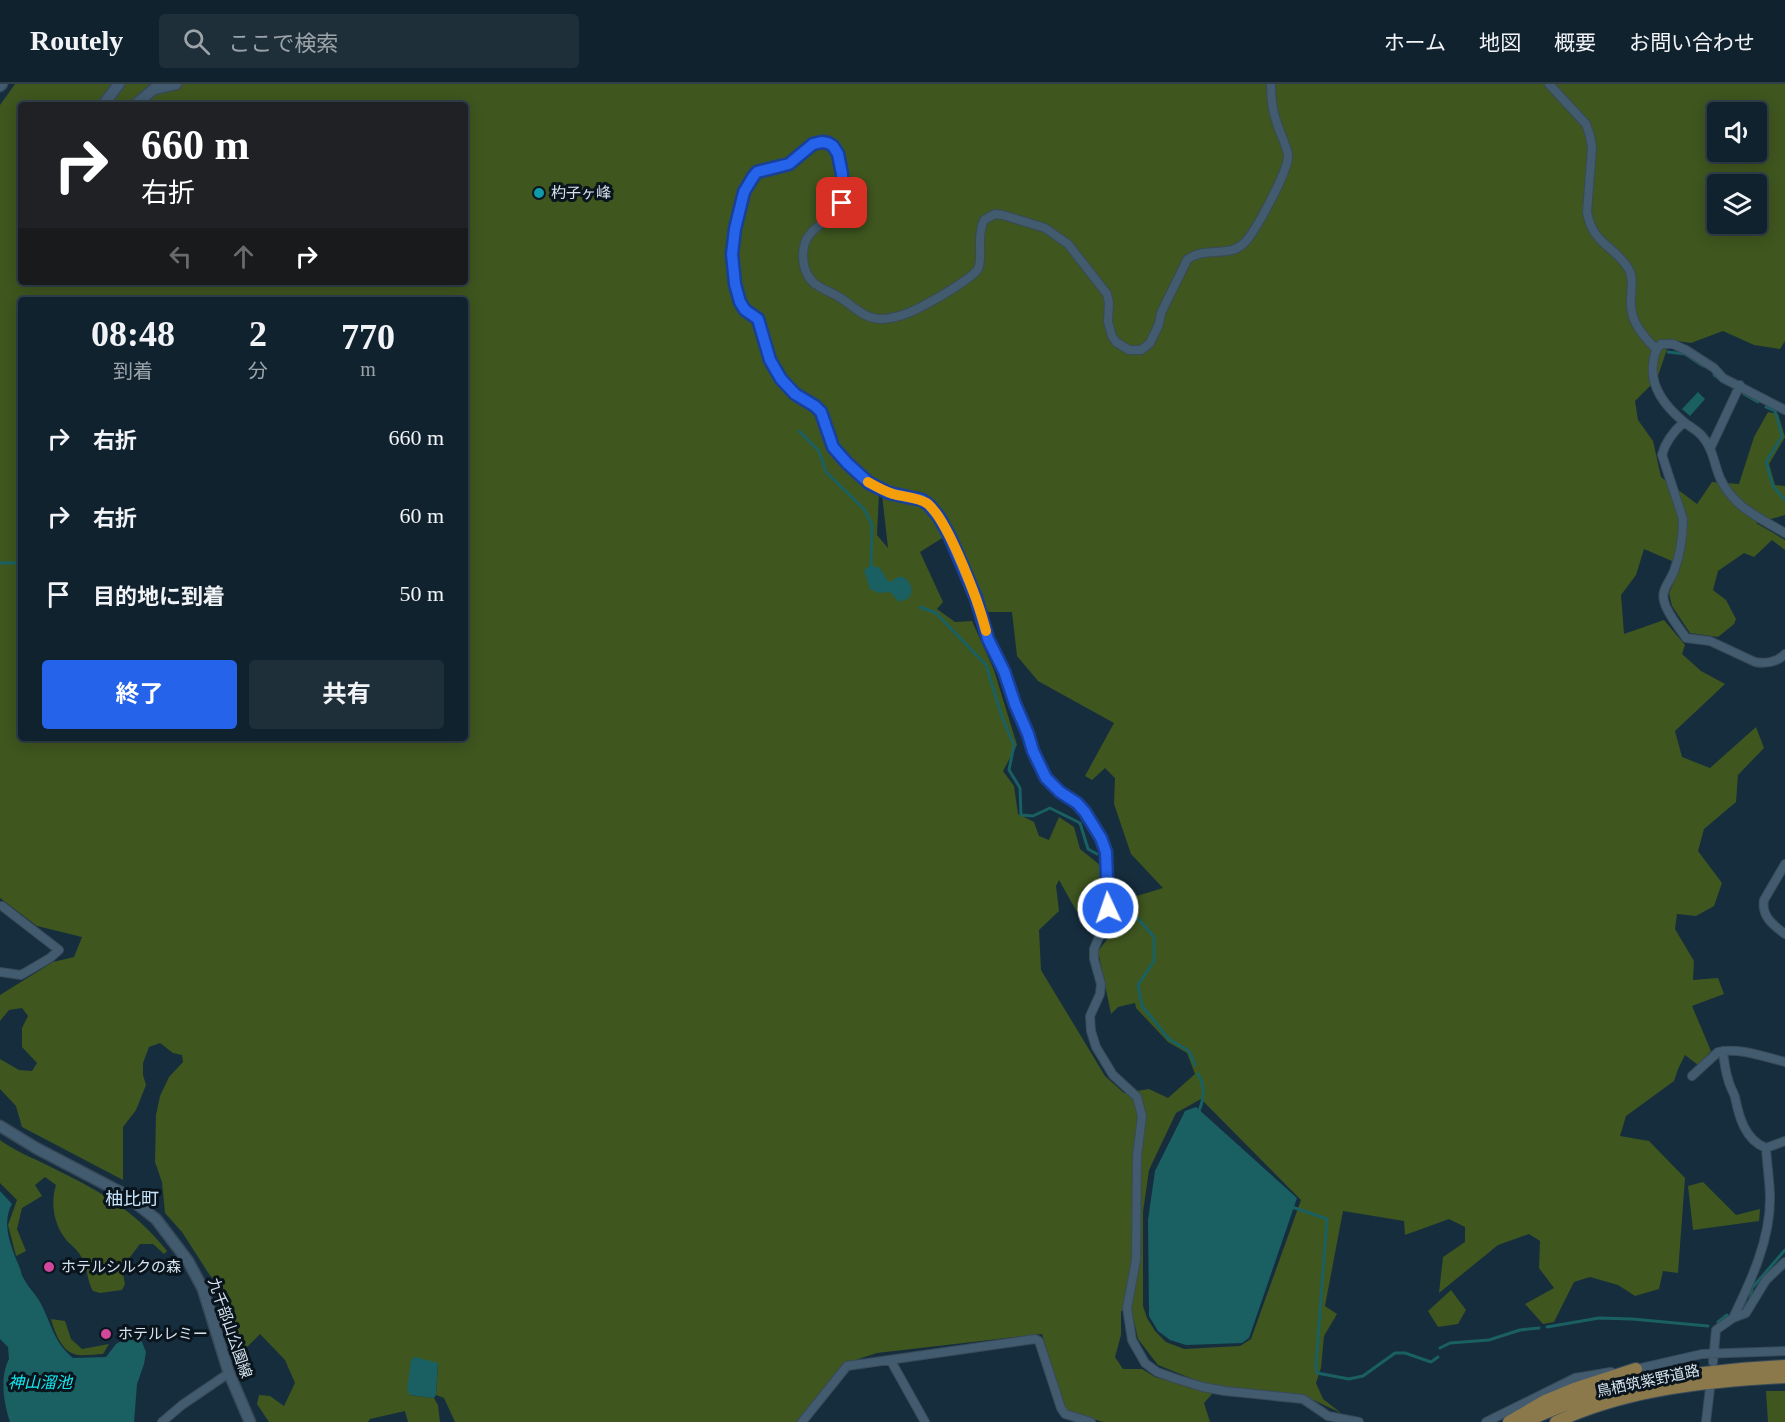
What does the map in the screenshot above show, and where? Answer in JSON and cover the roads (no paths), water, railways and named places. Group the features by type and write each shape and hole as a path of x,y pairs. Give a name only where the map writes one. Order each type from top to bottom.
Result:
{"main road":[{"path":"105,102 118,84"},
{"path":"138,102 154,88 176,84"},
{"name":"九千部山公園線","path":"0,1126 36,1148 124,1194 156,1219 188,1261 203,1289 229,1373 250,1422"},
{"path":"1525,1422 1587,1396 1642,1382 1681,1374 1785,1366"},
{"path":"1509,1422 1545,1401 1574,1389 1636,1370"},
{"name":"鳥栖筑紫野道路","path":"1556,1422 1599,1406 1684,1385 1785,1377"}],"street":[{"path":"1271,84 1276,121 1288,154 1285,174 1244,244 1237,248 1201,252 1187,260 1161,313 1159,324 1150,343 1141,350 1130,350 1116,342 1109,329 1107,294 1068,244 1045,228 1003,215 995,214 984,220 980,233 980,264 974,274 910,313 894,317 872,318 861,314 841,298 815,284 807,274 804,264 805,243 816,228 837,210 842,203 843,195 838,154 828,143 813,144 789,164 757,172 744,192 735,229 732,254 735,284 740,302 745,310 758,319 770,360 781,379 795,394 821,412 833,447 869,483 889,493 922,500 939,517 976,598 988,639 1004,671 1043,772 1060,792 1077,803 1085,812 1101,838 1106,852 1108,908 1106,920 1094,949 1094,959 1101,984 1100,994 1090,1016 1090,1031 1096,1047 1113,1076 1137,1097 1142,1116 1136,1183 1136,1260 1127,1308 1130,1331 1137,1352 1145,1363 1157,1372 1177,1379 1225,1391 1303,1399 1328,1416 1359,1422"},
{"path":"1549,84 1586,124 1592,147 1587,212 1589,222 1596,237 1629,269 1632,284 1631,308 1634,320 1656,349"},
{"path":"1785,410 1723,378 1714,368 1686,350 1673,344 1661,344 1656,349 1652,366 1655,388 1668,406 1703,436 1720,478 1732,498 1739,505 1785,533"},
{"path":"1710,449 1740,386"},
{"path":"1684,422 1675,430 1663,448 1662,455 1683,519 1675,570 1664,591 1664,601 1686,638 1710,640 1755,662 1763,663 1781,659 1785,654"},
{"path":"1785,864 1764,900 1763,906 1770,923 1785,934"},
{"path":"0,972 21,975 59,950 2,906"},
{"path":"1692,1077 1718,1052 1723,1051 1746,1053 1785,1062"},
{"path":"1723,1051 1728,1082 1748,1135 1760,1146 1766,1148 1785,1141"},
{"path":"1733,1318 1753,1274 1769,1212 1766,1148"},
{"path":"1713,1362 1716,1330 1733,1318 1746,1313 1766,1280 1785,1262"},
{"path":"802,1422 847,1366 1035,1339 1039,1341 1065,1414 1091,1422"},
{"path":"1486,1422 1575,1378 1636,1370 1674,1359 1714,1353 1785,1351"},
{"path":"891,1361 925,1422"},
{"path":"162,1422 182,1405 229,1373"},
{"path":"1706,1422 1710,1388"}],"water":[{"path":"1698,392 1705,399 1690,416 1682,409"},
{"path":"871,565 880,568 887,580 891,582 897,577 904,577 911,586 909,598 899,602 890,592 879,593 870,589 864,570"},
{"path":"1196,1107 1297,1198 1249,1338 1242,1343 1186,1345 1170,1340 1158,1331 1149,1316 1148,1220 1155,1171 1185,1111"},
{"name":"神山溜池","path":"0,1191 12,1204 7,1219 8,1235 22,1276 40,1302 54,1333 67,1352 73,1358 106,1357 116,1344 138,1332 146,1352 137,1384 134,1422 10,1422 4,1389 4,1373 9,1359 8,1347 0,1339"},
{"path":"415,1357 438,1363 434,1398 410,1395 407,1390 411,1360"}],"waterway":[{"path":"1668,352 1685,354 1703,366"},
{"path":"1714,375 1727,384"},
{"path":"1744,394 1758,402"},
{"path":"1766,407 1775,411 1782,436 1766,462 1773,486 1785,500"},
{"path":"799,431 819,451 826,472 864,509 872,525 871,565"},
{"path":"0,563 18,563"},
{"path":"920,607 936,613 986,665 1002,717 1014,745 1009,770 1020,788 1021,815 1033,816 1050,808 1080,823 1088,849 1097,854"},
{"path":"1113,883 1132,899 1133,913 1154,937 1154,961 1138,985 1142,1006 1169,1039 1189,1051 1195,1065"},
{"path":"1198,1074 1203,1092 1199,1111"},
{"path":"1292,1207 1327,1219 1317,1373 1349,1379 1363,1376 1395,1353 1405,1353 1431,1362 1438,1357"},
{"path":"1741,1311 1750,1300 1752,1288 1785,1250"},
{"path":"1718,1322 1727,1315"},
{"path":"1547,1327 1599,1318 1708,1326"},
{"path":"1440,1348 1450,1343 1489,1340 1520,1330 1539,1328"}],"place":[{"name":"杓子ヶ峰","path":"539,193"},
{"name":"ホテルシルクの森","path":"49,1267"},
{"name":"ホテルレミー","path":"106,1334"}],"district":[{"name":"柚比町","path":"132,1199"}]}
